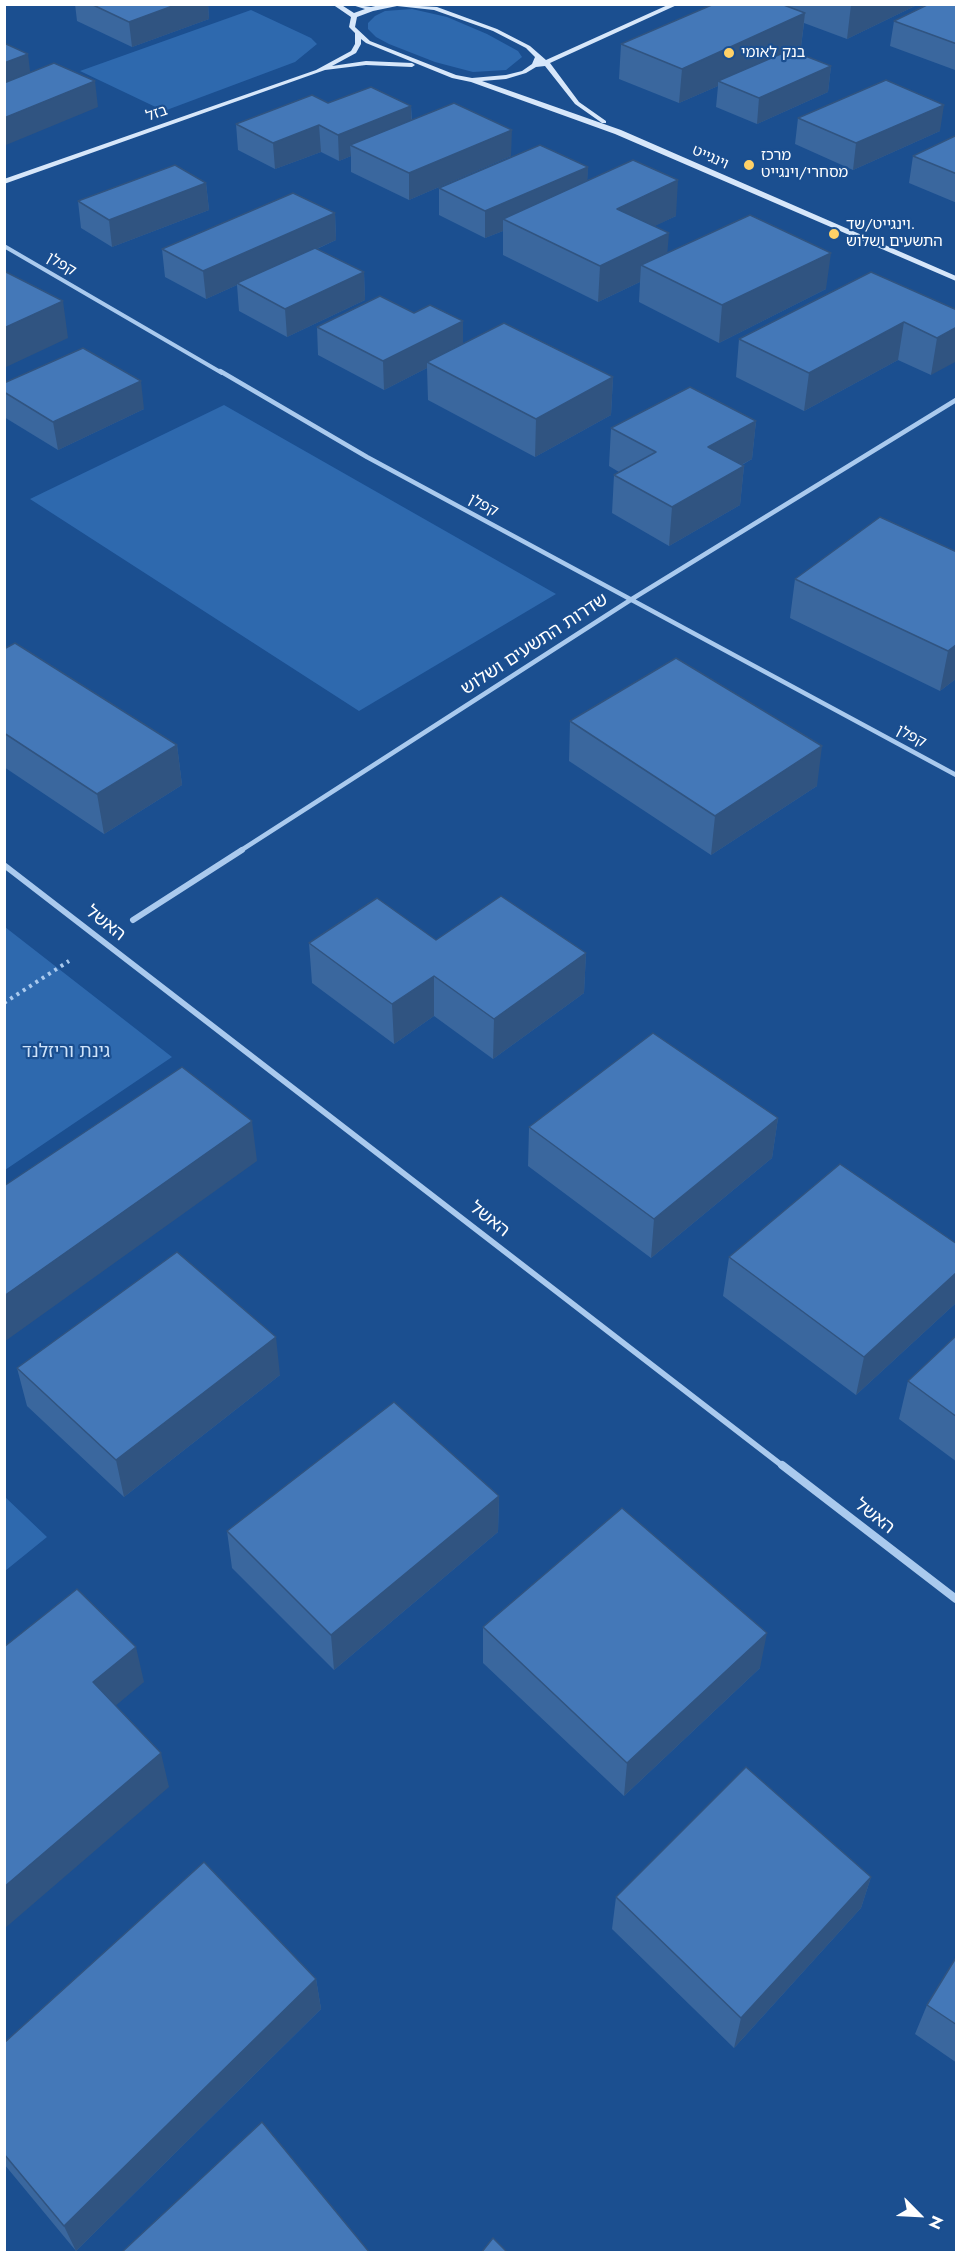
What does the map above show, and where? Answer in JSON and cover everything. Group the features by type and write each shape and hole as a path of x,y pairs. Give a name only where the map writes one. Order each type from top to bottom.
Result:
{"street":[{"path":"335,4 354,16"},
{"path":"352,4 371,9"},
{"name":"וינגייט","path":"371,9 397,4 435,8 495,30 528,47 559,77 577,103 618,132"},
{"path":"472,80 506,77 524,72 676,4"},
{"path":"354,16 371,9"},
{"path":"354,16 351,27 368,42 434,69"},
{"name":"בזל","path":"4,182 318,71 354,52 358,44 358,34"},
{"path":"524,72 535,65 536,55 557,54 579,49"},
{"path":"559,77 559,66 579,49"},
{"name":"בזל","path":"318,71 366,63 399,64 434,69"},
{"name":"וינגייט","path":"434,69 472,80 618,132 957,279"},
{"name":"קפלן","path":"4,246 367,457 957,775"},
{"name":"שדרות התשעים ושלוש","path":"133,920 632,599 957,400"},
{"name":"האשל","path":"4,865 957,1599"}],"path":[{"path":"4,1003 101,940"}],"green space":[{"path":"412,9 447,17 487,34 518,51 522,57 506,70 473,72 435,62 389,44 376,37 368,29 368,23 385,11"},
{"path":"251,10 311,38 317,44 295,62 164,111 80,71"},
{"path":"224,405 556,594 359,711 30,499"},
{"name":"גינת וריזלנד","path":"5,927 172,1057 4,1170"},
{"path":"4,1496 47,1537 5,1571 4,1571"}],"building":[{"path":"91,4 178,4 129,22"},
{"path":"714,4 781,4 805,13 682,69 621,44"},
{"path":"929,4 957,4 957,44 894,21"},
{"path":"4,43 28,54 4,63"},
{"path":"790,50 831,66 759,98 718,81"},
{"path":"54,63 95,81 4,118 4,83"},
{"path":"886,80 944,105 856,143 798,118"},
{"path":"371,87 411,106 338,135 319,125 273,143 236,124 312,95 328,103"},
{"path":"454,103 512,130 409,173 350,145"},
{"path":"957,135 957,174 913,156"},
{"path":"540,145 588,167 485,211 439,188"},
{"path":"633,160 678,180 617,209 669,233 600,266 503,219"},
{"path":"175,165 206,183 109,220 78,201"},
{"path":"293,193 335,213 203,271 162,249"},
{"path":"750,215 831,253 722,305 641,265"},
{"path":"315,248 364,272 285,309 237,283"},
{"path":"4,271 63,301 4,328"},
{"path":"871,272 957,310 957,327 937,338 904,322 809,373 739,339"},
{"path":"380,296 414,313 430,305 463,321 383,361 317,327"},
{"path":"504,323 613,377 536,419 427,362"},
{"path":"83,348 141,381 53,422 4,392 4,383"},
{"path":"690,387 756,421 708,447 744,466 672,507 614,475 656,452 611,428"},
{"path":"880,517 957,552 957,644 948,651 795,579"},
{"path":"15,643 177,745 97,794 4,733 4,649"},
{"path":"676,658 822,746 715,816 570,721"},
{"path":"501,896 586,953 494,1019 434,976 392,1004 309,943 377,898 436,940"},
{"path":"653,1033 778,1118 654,1219 529,1127"},
{"path":"182,1067 252,1121 4,1296 4,1186"},
{"path":"840,1164 957,1244 957,1272 864,1357 729,1257"},
{"path":"177,1252 276,1337 116,1460 17,1368"},
{"path":"957,1335 957,1417 908,1381"},
{"path":"394,1402 499,1496 331,1635 227,1531"},
{"path":"622,1508 767,1633 627,1763 483,1627"},
{"path":"77,1589 136,1647 93,1682 161,1753 4,1887 4,1647"},
{"path":"746,1767 871,1877 741,2018 616,1897"},
{"path":"204,1862 316,1979 64,2226 4,2154 4,2043"},
{"path":"957,1956 957,2025 927,2005"},
{"path":"262,2122 370,2253 121,2253"},
{"path":"493,2238 508,2253 481,2253"}],"place":[{"name":"בנק לאומי","path":"729,53"},
{"name":"מרכז מסחרי/וינגייט","path":"749,165"},
{"name":"וינגייט/שד. התשעים ושלוש","path":"834,234"}]}
